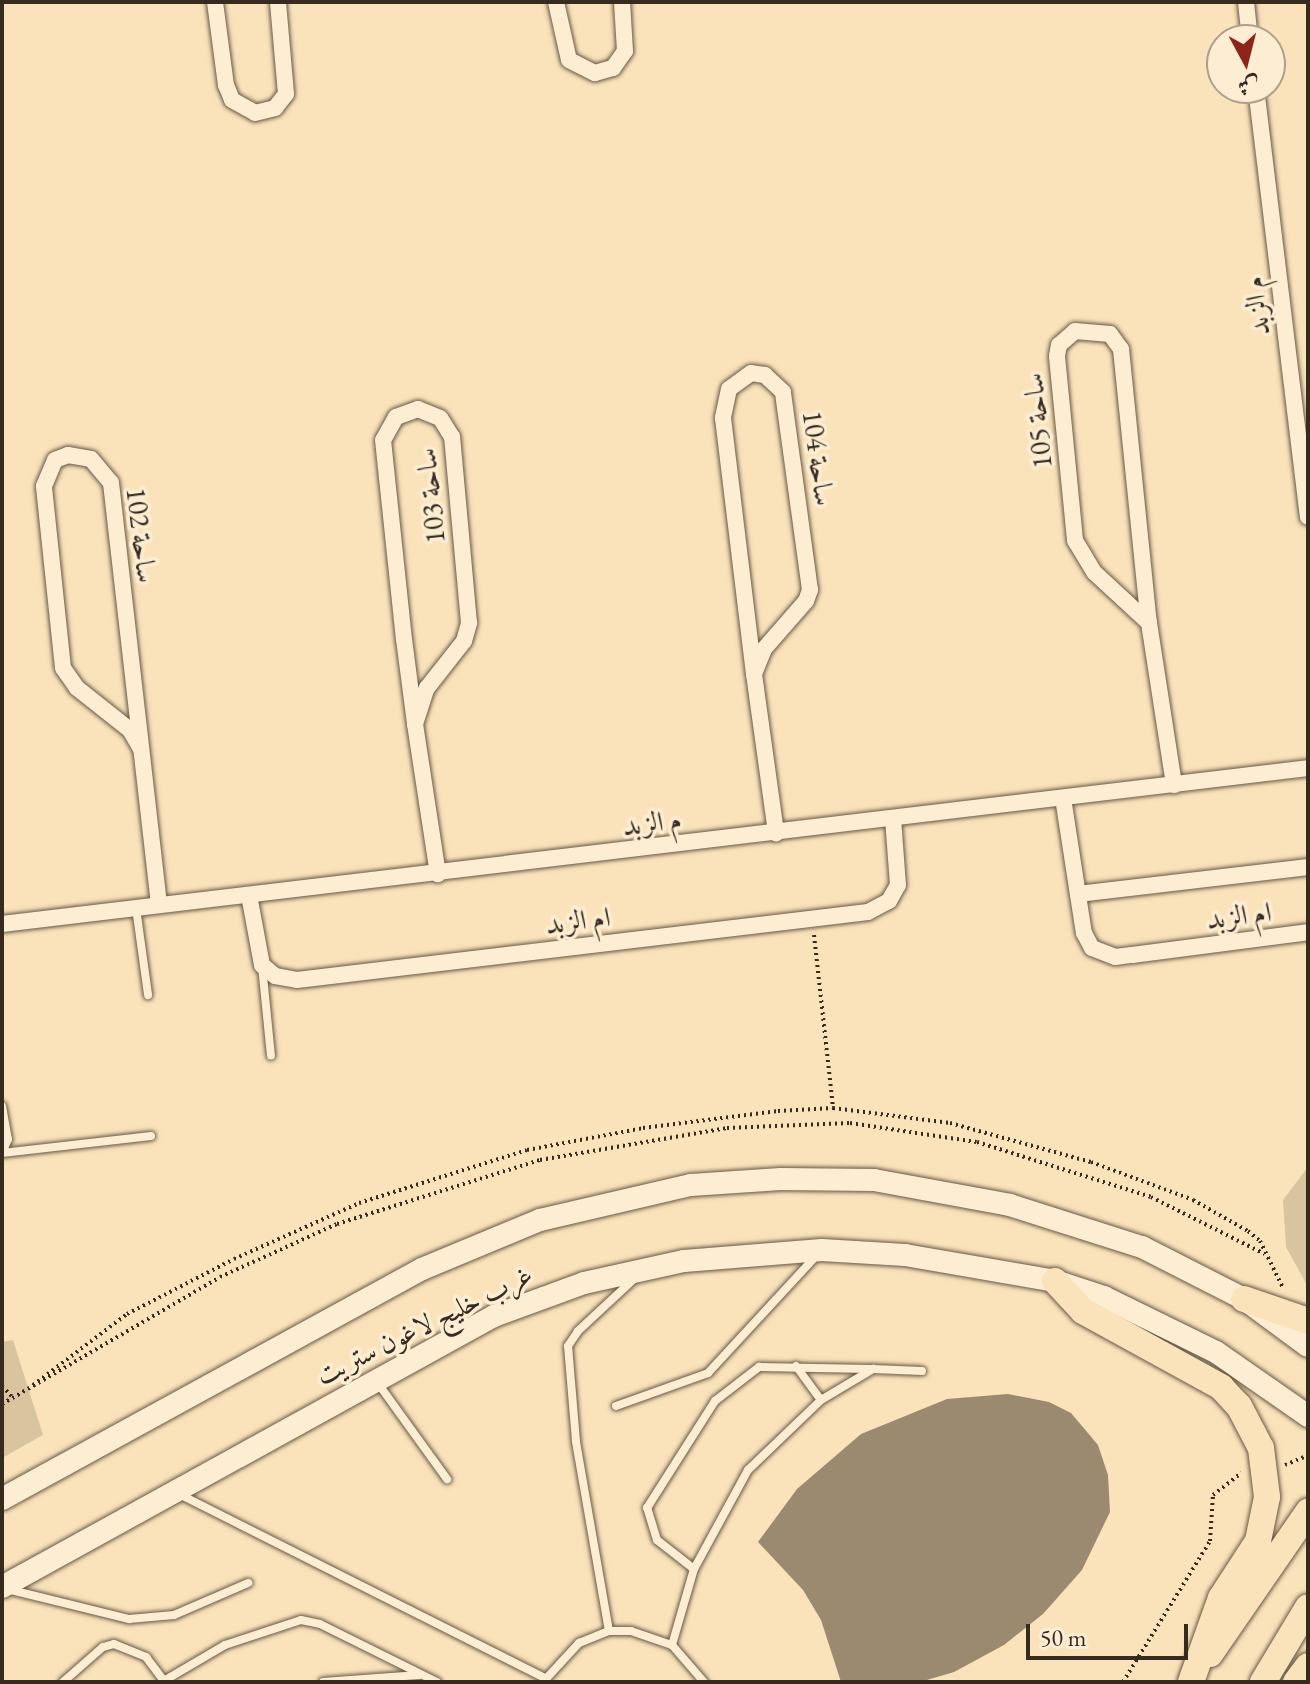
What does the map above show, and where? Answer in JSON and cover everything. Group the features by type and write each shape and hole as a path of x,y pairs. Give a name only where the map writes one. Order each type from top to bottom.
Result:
{"main road":[{"path":"1055,1281 1083,1311 1221,1387 1254,1429 1266,1468 1267,1497 1258,1541 1221,1598 1192,1682"},
{"path":"1244,1299 1308,1321"},
{"path":"1192,1682 1308,1512"},
{"path":"1263,1682 1308,1607"},
{"path":"1296,1682 1308,1666"}],"street":[{"path":"215,2 226,85 232,100 255,113 275,108 286,94 278,2"},
{"path":"556,2 569,60 595,73 613,68 625,51 622,2"},
{"path":"1246,2 1248,24"},
{"name":"م الزبد","path":"1258,104 1308,517"},
{"name":"ساحة 105","path":"1149,623 1094,572 1075,540 1057,356 1059,345 1075,331 1110,334 1121,349 1149,623 1174,785"},
{"name":"ساحة 104","path":"754,674 764,649 810,590 783,392 765,375 751,373 729,389 723,418 754,674 776,833"},
{"name":"ساحة 103","path":"415,724 421,700 464,641 469,623 452,437 440,418 418,409 396,417 383,440 415,724 438,874"},
{"name":"ساحة 102","path":"141,749 130,730 77,688 63,668 44,486 55,460 68,455 91,459 111,483 159,904"},
{"name":"م الزبد","path":"2,924 1308,768"},
{"name":"ام الزبد","path":"1063,798 1087,941 1115,957 1308,932"},
{"name":"ام الزبد","path":"262,965 275,976 297,980 868,912 889,901 898,885 893,819"},
{"name":"ام الزبد","path":"1078,894 1308,867"},
{"path":"249,895 262,965"},
{"name":"غرب خليج لاغون ستريت","path":"2,1499 422,1269 540,1220 691,1185 833,1179 962,1193 1106,1232 1244,1299 1308,1346"},
{"name":"غرب خليج لاغون ستريت","path":"2,1588 374,1378 517,1306 647,1268 822,1250 905,1255 1055,1281 1104,1297 1216,1352 1308,1416"}],"lane":[{"path":"136,907 148,995"},
{"path":"262,965 271,1056"},
{"path":"2,1106 8,1139 2,1153 151,1136"},
{"path":"616,1406 708,1373 822,1250"},
{"path":"609,1631 576,1441 568,1346 591,1318 647,1268"},
{"path":"796,1366 821,1400"},
{"path":"694,1569 672,1555 651,1530 647,1519 651,1496 715,1401 759,1367 922,1371"},
{"path":"672,1645 694,1569 748,1470 821,1400 873,1369"},
{"path":"374,1378 447,1479"},
{"path":"173,1491 544,1680 579,1643 609,1631 653,1635 672,1645 704,1682"},
{"path":"2,1588 129,1619 174,1615 248,1583"},
{"path":"63,1682 96,1652 114,1644 146,1657 164,1682 225,1645 301,1620 437,1682"},
{"path":"323,1682 424,1675"}],"path":[{"path":"812,918 833,1108"},
{"path":"1267,1255 1287,1292"},
{"path":"2,1404 33,1385"},
{"path":"2,1386 13,1398"},
{"path":"1123,1682 1210,1541 1213,1495 1231,1476 1307,1456"}],"shaded area":[{"path":"1308,1167 1308,1287 1286,1247 1283,1200"},
{"path":"13,1340 43,1435 2,1458 2,1342"}],"building":[{"path":"1008,1394 1049,1402 1071,1413 1098,1445 1108,1475 1110,1512 1082,1570 1043,1614 1004,1645 954,1672 920,1682 841,1682 821,1620 803,1590 758,1542 797,1489 861,1434 947,1399"}]}
